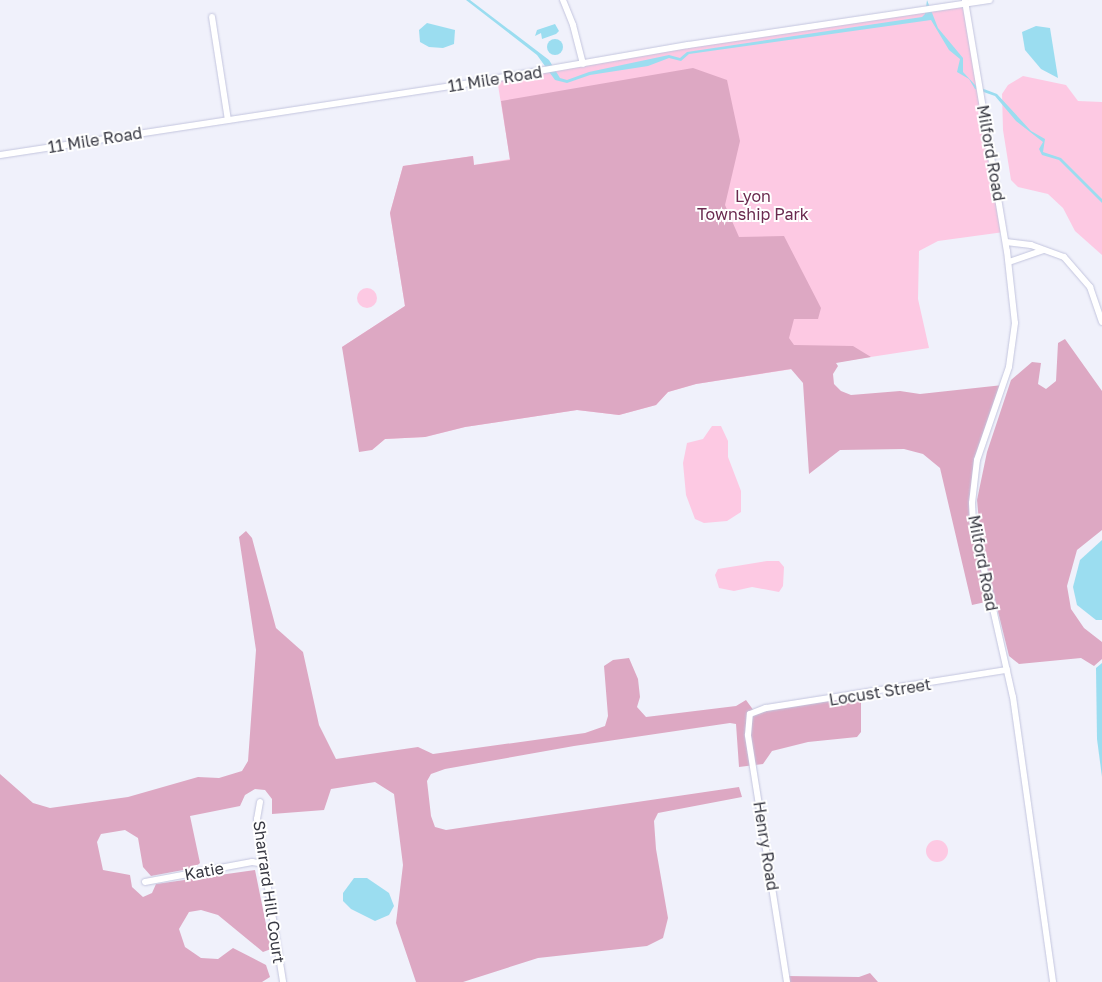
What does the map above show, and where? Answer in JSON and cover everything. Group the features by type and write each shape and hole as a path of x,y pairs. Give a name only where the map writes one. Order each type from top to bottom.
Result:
{"street":[{"path":"563,0 574,25 583,64"},
{"name":"11 Mile Road","path":"0,155 559,68 965,2 990,0"},
{"name":"Milford Road","path":"965,2 1006,242 1014,305 1012,350 977,460 972,503 976,542 1007,670 1053,982"},
{"path":"212,17 228,120"},
{"path":"1006,242 1064,256 1090,287 1102,322"},
{"path":"1009,262 1044,250"},
{"name":"Locust Street","path":"753,711 1007,670"},
{"name":"Henry Road","path":"753,711 748,718 748,735 787,982"},
{"name":"Sharrard Hill Court","path":"260,802 257,819 283,982"},
{"name":"Katie","path":"145,882 252,862 264,864"}],"green space":[{"name":"Lyon Township Park","path":"965,3 1004,232 938,241 919,251 918,299 929,348 696,384 668,392 656,405 619,415 577,410 465,427 425,437 385,439 372,450 342,347 405,306 390,213 403,166 473,156 474,165 510,159 497,79 742,36"},
{"path":"1023,76 1066,85 1078,101 1102,102 1102,255 1075,231 1063,208 1048,194 1018,187 1011,180 1003,130 1002,94 1008,85"},
{"path":"367,288 374,291 377,298 374,305 367,308 360,305 357,298 360,291"},
{"path":"712,426 721,426 728,441 728,457 741,491 741,512 727,521 704,523 695,519 686,495 683,463 687,443 703,439"},
{"path":"767,561 779,561 784,567 783,586 779,592 752,587 734,591 719,588 715,575 718,569"},
{"path":"933,840 941,840 948,847 948,855 941,862 933,862 926,855 926,847"}],"shaded area":[{"name":"Lyon Township Park","path":"693,68 727,80 740,141 725,205 739,237 784,236 821,308 818,319 794,319 789,338 794,345 853,346 871,357 836,363 838,366 833,374 834,384 841,391 851,395 900,391 920,394 1003,385 977,460 972,503 990,601 972,605 940,468 923,454 904,449 840,450 809,474 803,383 791,369 696,384 668,392 656,405 619,415 577,410 465,427 425,437 385,439 372,450 359,452 342,347 405,306 390,213 403,166 473,156 474,165 510,160 501,101"},
{"path":"1065,339 1102,391 1102,530 1077,550 1067,586 1071,609 1084,628 1102,642 1102,659 1094,666 1081,658 1019,664 1009,656 981,543 977,500 987,452 1011,380 1032,362 1041,363 1038,384 1046,389 1056,381 1058,343"},
{"path":"246,531 252,538 276,628 303,652 319,725 336,759 418,747 433,754 585,733 605,726 608,716 604,666 613,660 629,658 638,679 640,697 637,707 646,717 736,706 746,700 754,711 861,695 861,732 857,737 808,742 772,751 763,764 739,767 736,724 730,723 574,746 445,769 431,774 427,781 431,816 435,827 446,830 739,787 742,797 658,813 654,821 656,849 668,918 663,938 647,946 538,958 463,982 416,982 396,923 403,865 394,794 375,782 331,789 324,810 272,814 272,799 265,790 255,789 245,795 240,806 190,816 200,863 194,868 151,876 143,867 138,838 125,830 101,834 97,842 103,870 130,875 132,887 143,897 152,893 156,884 255,870 271,949 263,952 218,915 201,910 189,912 179,929 185,947 201,958 218,959 233,948 266,965 270,977 262,982 0,982 0,774 33,803 50,808 128,797 198,777 219,778 242,771 248,761 256,650 239,537"},
{"path":"870,973 878,982 787,982 786,976 859,977"}],"water":[{"path":"466,0 470,0 549,60 560,78 567,80 589,72 669,55 680,58 687,52 922,17 925,14 927,0 938,28 963,58 963,72 976,86 997,94 1031,131 1045,139 1043,152 1061,158 1102,199 1102,203 1059,160 1042,155 1039,149 1043,142 1016,121 995,96 975,89 969,79 957,72 960,59 949,50 931,20 689,54 681,61 669,58 648,66 590,75 567,83 555,80 537,55"},
{"path":"427,23 455,30 454,44 443,48 429,47 420,42 419,30"},
{"path":"555,24 559,31 556,34 542,39 541,33 535,36 537,30"},
{"path":"1036,26 1050,28 1058,78 1041,69 1025,50 1022,32"},
{"path":"555,39 561,41 563,47 561,53 555,55 549,53 547,47 549,41"},
{"path":"1102,540 1102,620 1096,620 1077,605 1073,587 1080,560"},
{"path":"1102,663 1102,777 1097,739 1096,668"},
{"path":"354,878 367,878 389,893 394,906 389,915 375,921 351,909 343,901 343,893"}]}
